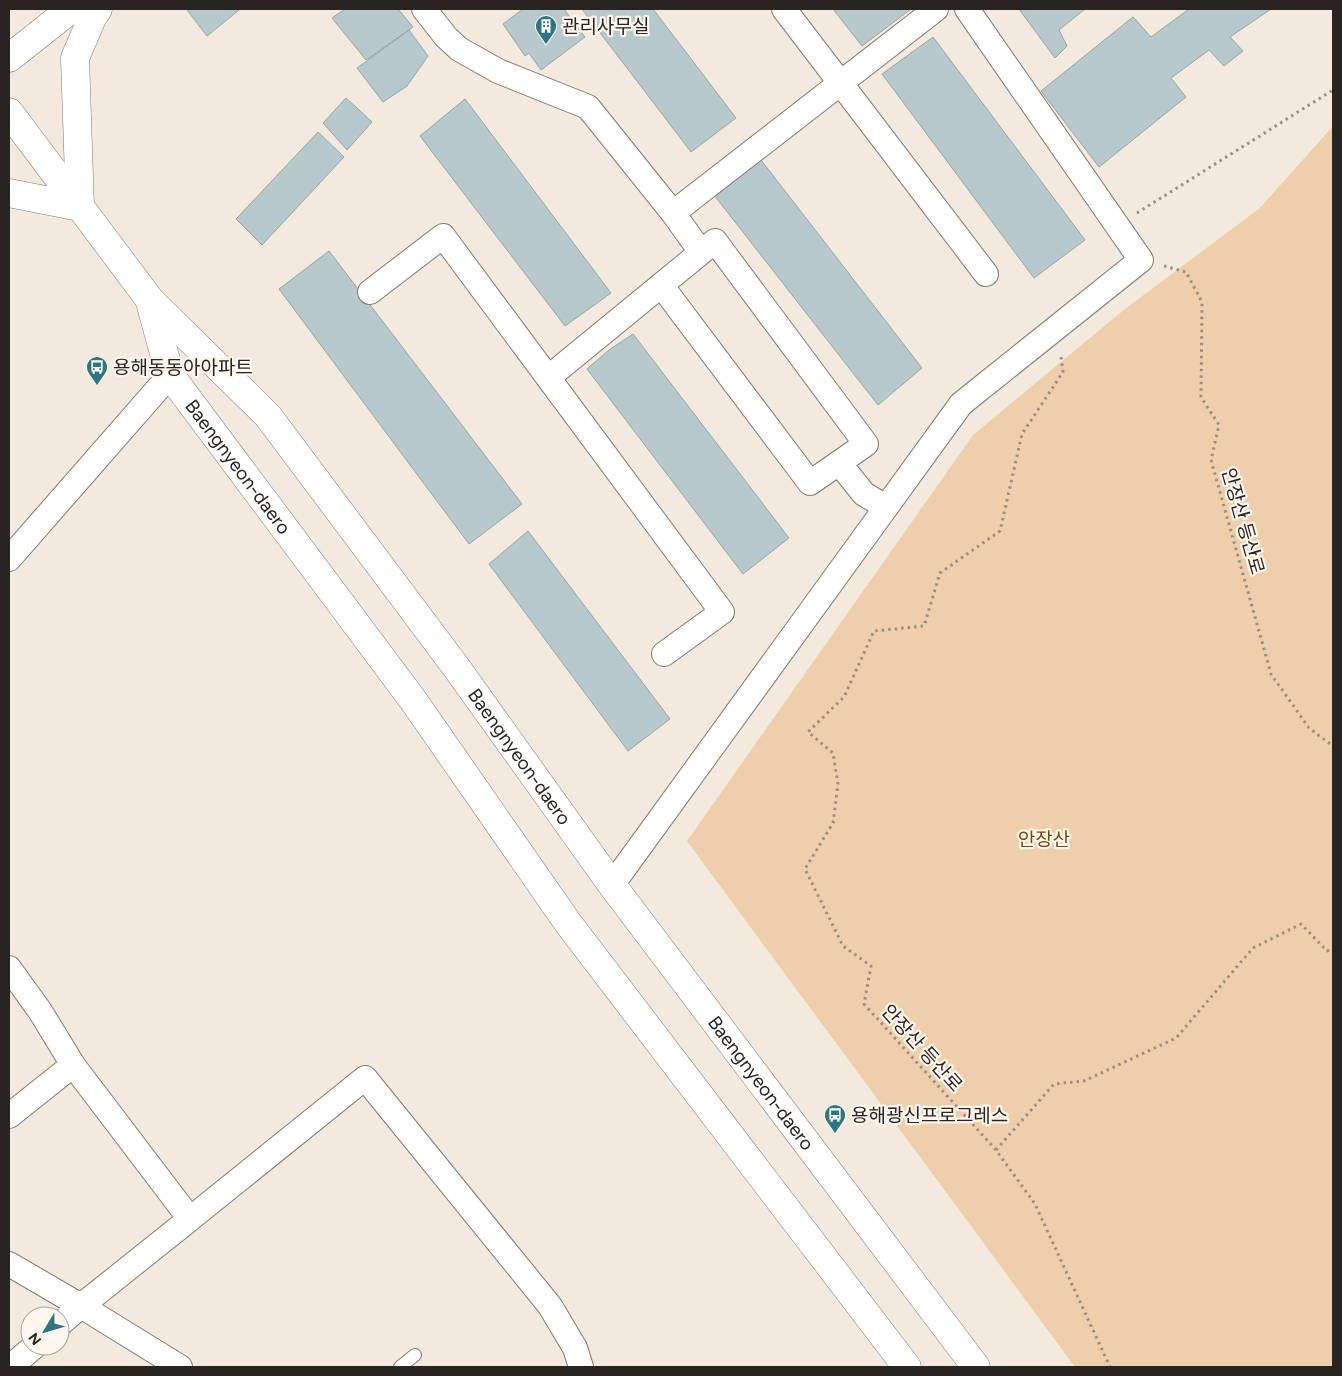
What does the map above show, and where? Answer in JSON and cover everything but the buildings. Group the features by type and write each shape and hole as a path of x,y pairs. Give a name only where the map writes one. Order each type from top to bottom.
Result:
{"street":[{"path":"9,58 71,9"},
{"path":"80,207 75,58 93,16 98,9"},
{"path":"424,9 446,37 459,49 498,70 588,107 673,213 701,252"},
{"path":"784,9 986,274"},
{"path":"673,213 936,9"},
{"path":"612,885 961,404 1141,260 967,9"},
{"path":"9,112 150,300"},
{"path":"9,193 80,207"},
{"path":"370,292 443,236 722,612 664,654"},
{"path":"549,377 714,241 866,444 810,483 661,285"},
{"name":"Baengnyeon-daero","path":"150,300 170,375 413,700 568,922 907,1367"},
{"name":"Baengnyeon-daero","path":"150,300 268,416 456,667 612,885 976,1367"},
{"path":"9,559 170,375"},
{"path":"839,463 864,494 886,507"},
{"path":"9,968 40,1011 73,1065 190,1219"},
{"path":"9,1116 73,1065"},
{"path":"70,1315 365,1078 550,1306 575,1348 581,1367"},
{"path":"9,1264 180,1367"},
{"path":"10,1367 23,1356"}],"lane":[{"path":"400,1367 415,1355"}],"path":[{"path":"1118,226 1333,90"},
{"name":"안장산 등산로","path":"1141,260 1186,272 1202,302 1201,397 1219,424 1212,460 1271,674 1309,728 1333,746"},
{"name":"안장산 등산로","path":"1046,336 1061,356 1063,372 1022,434 1000,531 940,573 924,626 874,631 844,697 808,732 833,752 838,784 833,823 805,870 843,946 872,966 864,1004 996,1150 1035,1204 1110,1367"},
{"path":"996,1150 1054,1084 1084,1081 1176,1038 1253,948 1301,924 1327,951 1333,948"}],"green space":[{"name":"안장산","path":"1333,126 1333,1367 1075,1367 687,841 973,435 1125,309 1260,208"}],"place":[{"name":"관리사무실","path":"546,45"},
{"name":"용해동동아아파트","path":"97,386"},
{"name":"용해광신프로그레스","path":"835,1134"}]}
